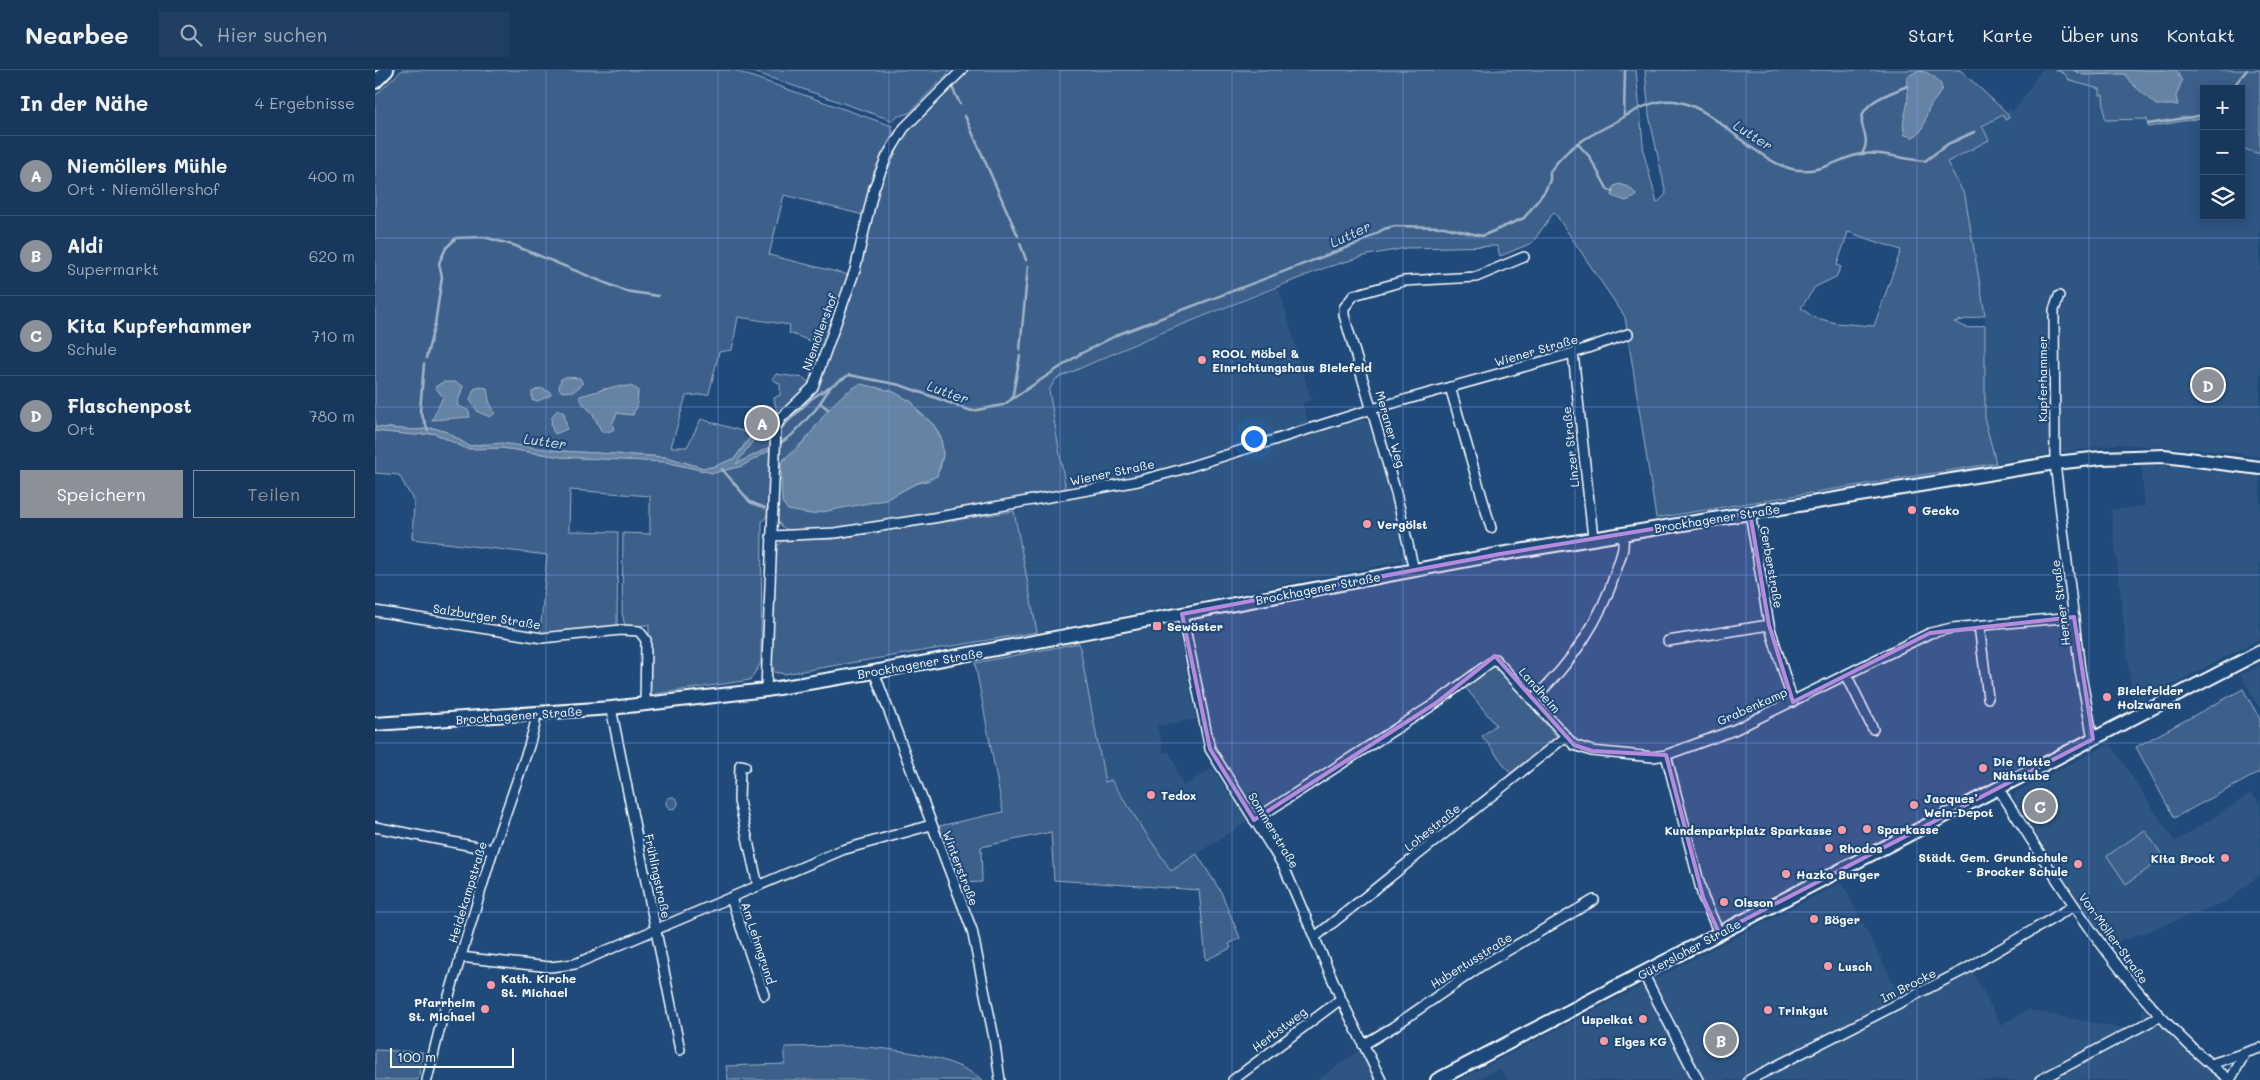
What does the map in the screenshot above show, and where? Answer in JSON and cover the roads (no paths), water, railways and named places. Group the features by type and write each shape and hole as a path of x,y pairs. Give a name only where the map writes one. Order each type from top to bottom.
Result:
{"main road":[{"path":"375,82 387,70"},
{"name":"Brockhagener Straße","path":"375,724 611,708 766,690 874,672 1593,538 2055,463 2101,458 2164,456 2260,468"},
{"name":"Gütersloher Straße","path":"1437,1080 2260,652"}],"street":[{"name":"Niemöllershof","path":"766,690 776,427 781,418 813,387 855,270 874,188 887,156 904,128 962,70"},
{"name":"Meraner Weg","path":"1414,570 1396,493 1344,315 1344,308 1354,295 1404,281 1476,277 1523,257"},
{"name":"Kupferhammer","path":"2055,463 2054,310 2059,296"},
{"name":"Wiener Straße","path":"771,536 835,533 923,520 1138,481 1179,470 1372,409 1573,353 1628,334"},
{"name":"Linzer Straße","path":"1573,353 1593,538"},
{"path":"1450,387 1491,528"},
{"name":"Herner Straße","path":"2055,463 2080,670 2093,739"},
{"name":"Gerberstraße","path":"1750,513 1769,625 1793,702"},
{"path":"1532,700 1555,679 1591,629 1612,584 1623,548 1622,534"},
{"name":"Salzburger Straße","path":"375,611 541,638 621,630 639,631 646,640 645,705"},
{"name":"Sommerstraße","path":"1183,614 1210,749 1284,867 1341,999 1381,1080"},
{"name":"Grabenkamp","path":"1666,755 1734,730 1847,676 1930,633 1952,628 2074,617"},
{"name":"Gerberstraße","path":"1668,641 1769,625"},
{"path":"1979,626 1988,698"},
{"name":"Landheim","path":"1254,820 1436,704 1495,658 1574,745 1592,751 1653,757 1666,755"},
{"name":"Winterstraße","path":"874,672 972,930 994,1038 1000,1080"},
{"path":"1847,676 1873,729"},
{"name":"Frühlingstraße","path":"611,708 680,1050"},
{"name":"Heidekampstraße","path":"427,1080 460,957 493,850 529,746 535,724 535,714"},
{"name":"Lohestraße","path":"1315,937 1565,737"},
{"path":"1666,755 1703,897 1719,933"},
{"path":"745,766 740,765 739,801 758,886"},
{"name":"Von-Möller-Straße","path":"1998,788 2074,906 2137,991 2159,1017 2230,1080 2244,1055"},
{"path":"460,957 563,967 656,930 842,850 931,825"},
{"path":"375,827 493,850"},
{"name":"Am Lehmgrund","path":"731,898 764,995"},
{"name":"Hubertusstraße","path":"1363,1045 1393,1027 1481,966 1594,900"},
{"name":"Im Brocke","path":"1749,1080 1966,969 2074,906"},
{"path":"1643,973 1698,1080"},
{"name":"Herbstweg","path":"1233,1080 1341,999"},
{"path":"2040,1080 2159,1017"},
{"path":"2211,1064 2244,1055 2260,1048"}],"waterway":[{"path":"1624,116 1625,70"},
{"name":"Lutter","path":"2234,85 2247,70"},
{"path":"1862,154 1866,142 1862,124 1862,116 1865,110 1877,99 1907,86"},
{"path":"952,87 960,104"},
{"name":"Lutter","path":"779,444 792,435 816,409 831,386 849,375 900,385 972,411 1003,405 1080,354 1119,334 1359,243 1384,229 1395,226 1444,227 1482,236 1524,218 1545,191 1550,180 1550,172 1570,150 1630,113 1657,102 1676,101 1688,104 1711,117 1771,160 1781,166 1792,169 1812,170 1852,156 1869,153 1925,161 1948,144 1974,132"},
{"path":"965,116 1018,236"},
{"name":"Lutter","path":"2148,124 2200,116"},
{"path":"1577,143 1589,156 1608,190 1613,191"},
{"path":"426,358 435,324 442,277 439,263 446,248 456,238 484,237 513,245 625,291 658,296"},
{"path":"1020,243 1026,260"},
{"path":"1020,350 1028,266"},
{"path":"1012,399 1020,356"},
{"path":"424,364 420,411 428,430"},
{"path":"782,427 811,399 829,387"},
{"path":"820,403 828,409"},
{"path":"722,469 750,502 765,508"}],"place":[{"name":"ROOL Möbel & Einrichtungshaus Bielefeld","path":"1202,360"},
{"name":"Flaschenpost","path":"2208,385"},
{"name":"Niemöllers Mühle","path":"762,423"},
{"name":"Gecko","path":"1912,510"},
{"name":"Vergölst","path":"1367,524"},
{"name":"Sewöster","path":"1157,626"},
{"name":"Bielefelder Holzwaren","path":"2107,697"},
{"name":"Die flotte Nähstube","path":"1983,768"},
{"name":"Tedox","path":"1151,795"},
{"name":"Jacques’ Wein-Depot","path":"1914,805"},
{"name":"Kita Kupferhammer","path":"2040,806"},
{"name":"Sparkasse","path":"1867,829"},
{"name":"Kundenparkplatz Sparkasse","path":"1842,830"},
{"name":"Rhodos","path":"1829,848"},
{"name":"Kita Brock","path":"2225,858"},
{"name":"Städt. Gem. Grundschule - Brocker Schule","path":"2078,864"},
{"name":"Hazko Burger","path":"1786,874"},
{"name":"Olsson","path":"1724,902"},
{"name":"Böger","path":"1814,919"},
{"name":"Lusch","path":"1828,966"},
{"name":"Kath. Kirche St. Michael","path":"491,985"},
{"name":"Pfarrheim St. Michael","path":"485,1009"},
{"name":"Trinkgut","path":"1768,1010"},
{"name":"Uspelkat","path":"1643,1019"},
{"name":"Aldi","path":"1721,1040"},
{"name":"Elges KG","path":"1604,1041"}]}
